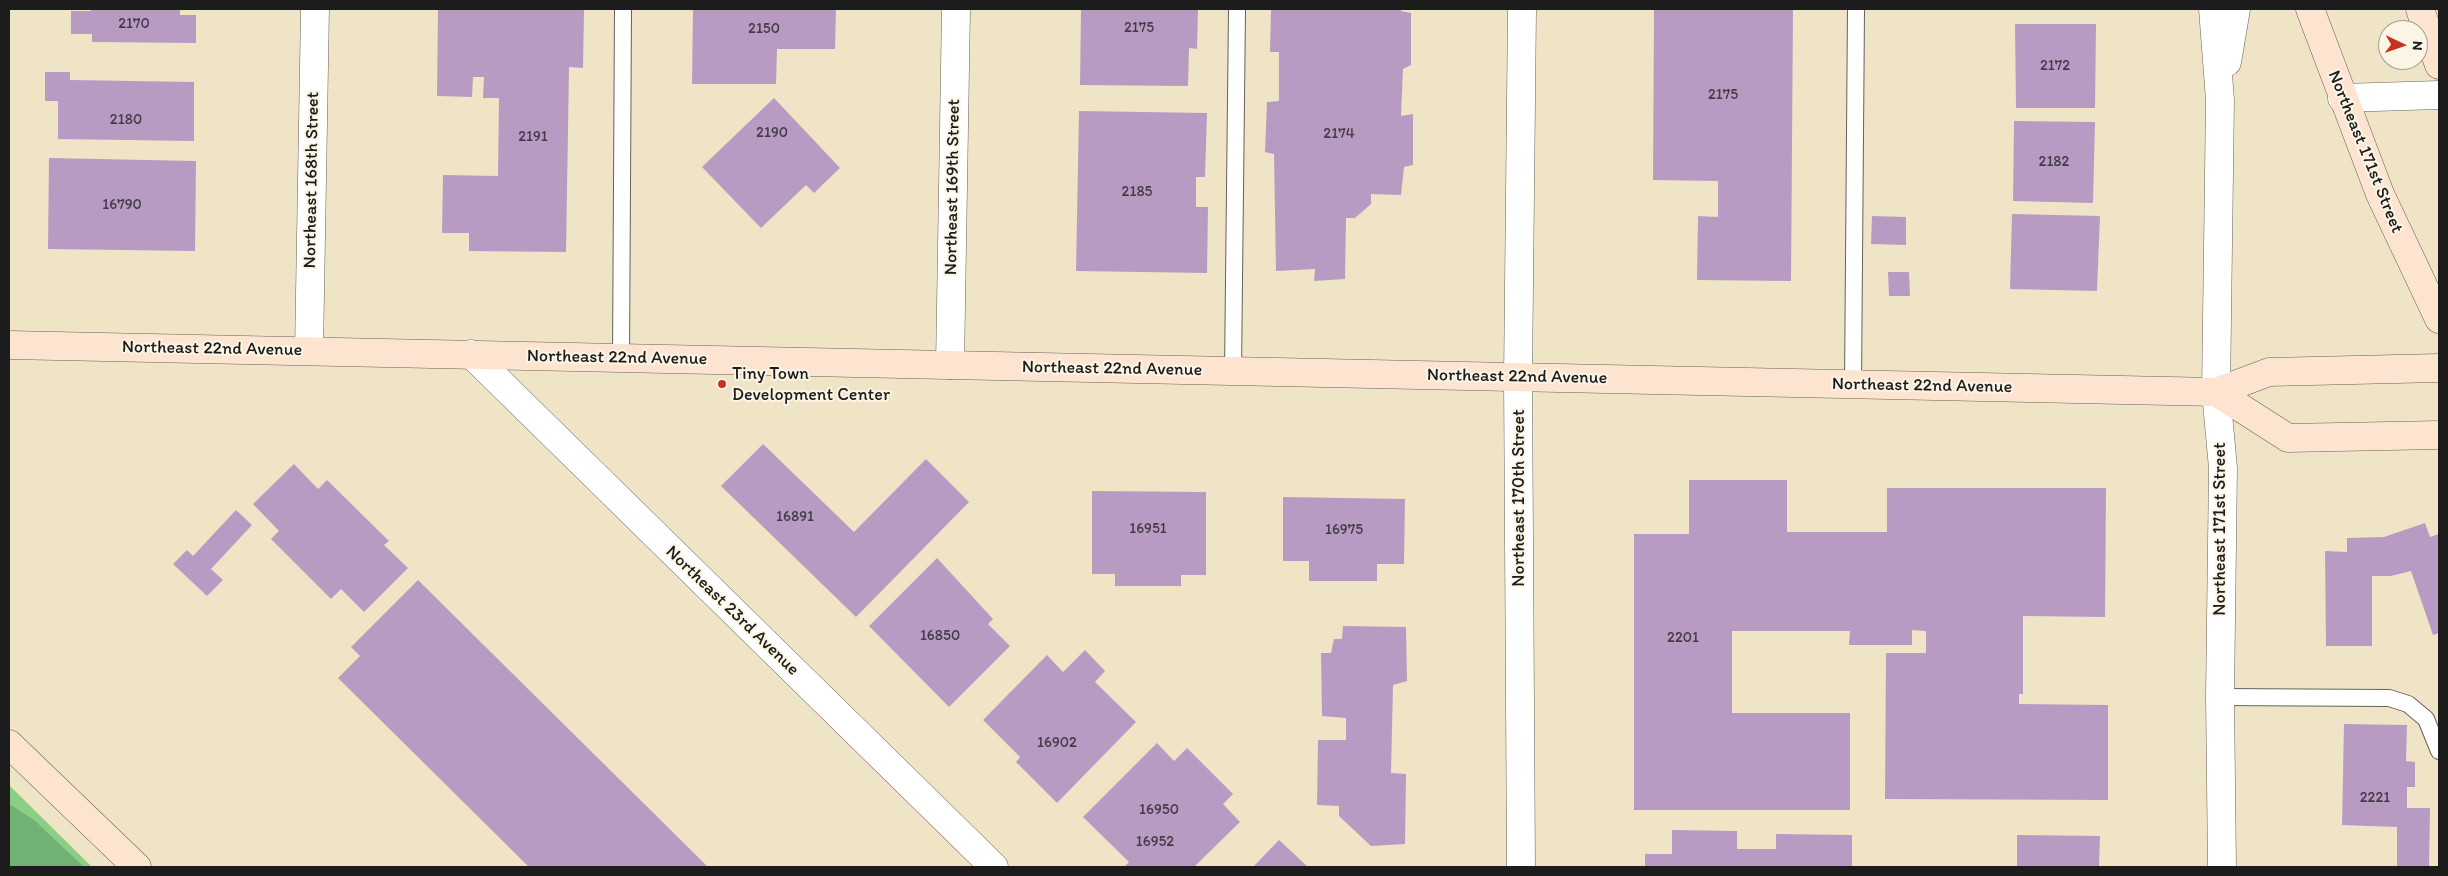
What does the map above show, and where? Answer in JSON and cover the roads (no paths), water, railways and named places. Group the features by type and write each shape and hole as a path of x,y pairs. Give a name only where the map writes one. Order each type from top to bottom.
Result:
{"street":[{"name":"Northeast 168th Street","path":"309,351 315,9"},
{"name":"Northeast 169th Street","path":"950,365 956,9"},
{"name":"Northeast 170th Street","path":"1521,867 1518,377 1522,9"},
{"name":"Northeast 171st Street","path":"2213,9 2220,100 2216,392 2223,468 2220,697 2222,867"},
{"name":"Northeast 171st Street","path":"2220,100 2236,9"},
{"name":"Northeast 171st Street","path":"2310,9 2342,98 2380,194 2439,319"},
{"path":"2420,9 2439,65"},
{"path":"2342,98 2439,95"},
{"name":"Northeast 22nd Avenue","path":"9,345 2216,392 2269,372 2439,368"},
{"name":"Northeast 23rd Avenue","path":"470,354 994,867"},
{"path":"2216,392 2288,438 2439,435"},
{"path":"9,744 138,867"}],"lane":[{"path":"621,358 624,9"},
{"path":"1233,371 1237,9"},
{"path":"1853,385 1856,9"},
{"path":"2220,697 2389,698 2408,704 2426,719 2439,751"}],"place":[{"name":"Tiny Town Development Center","path":"722,384"}]}
